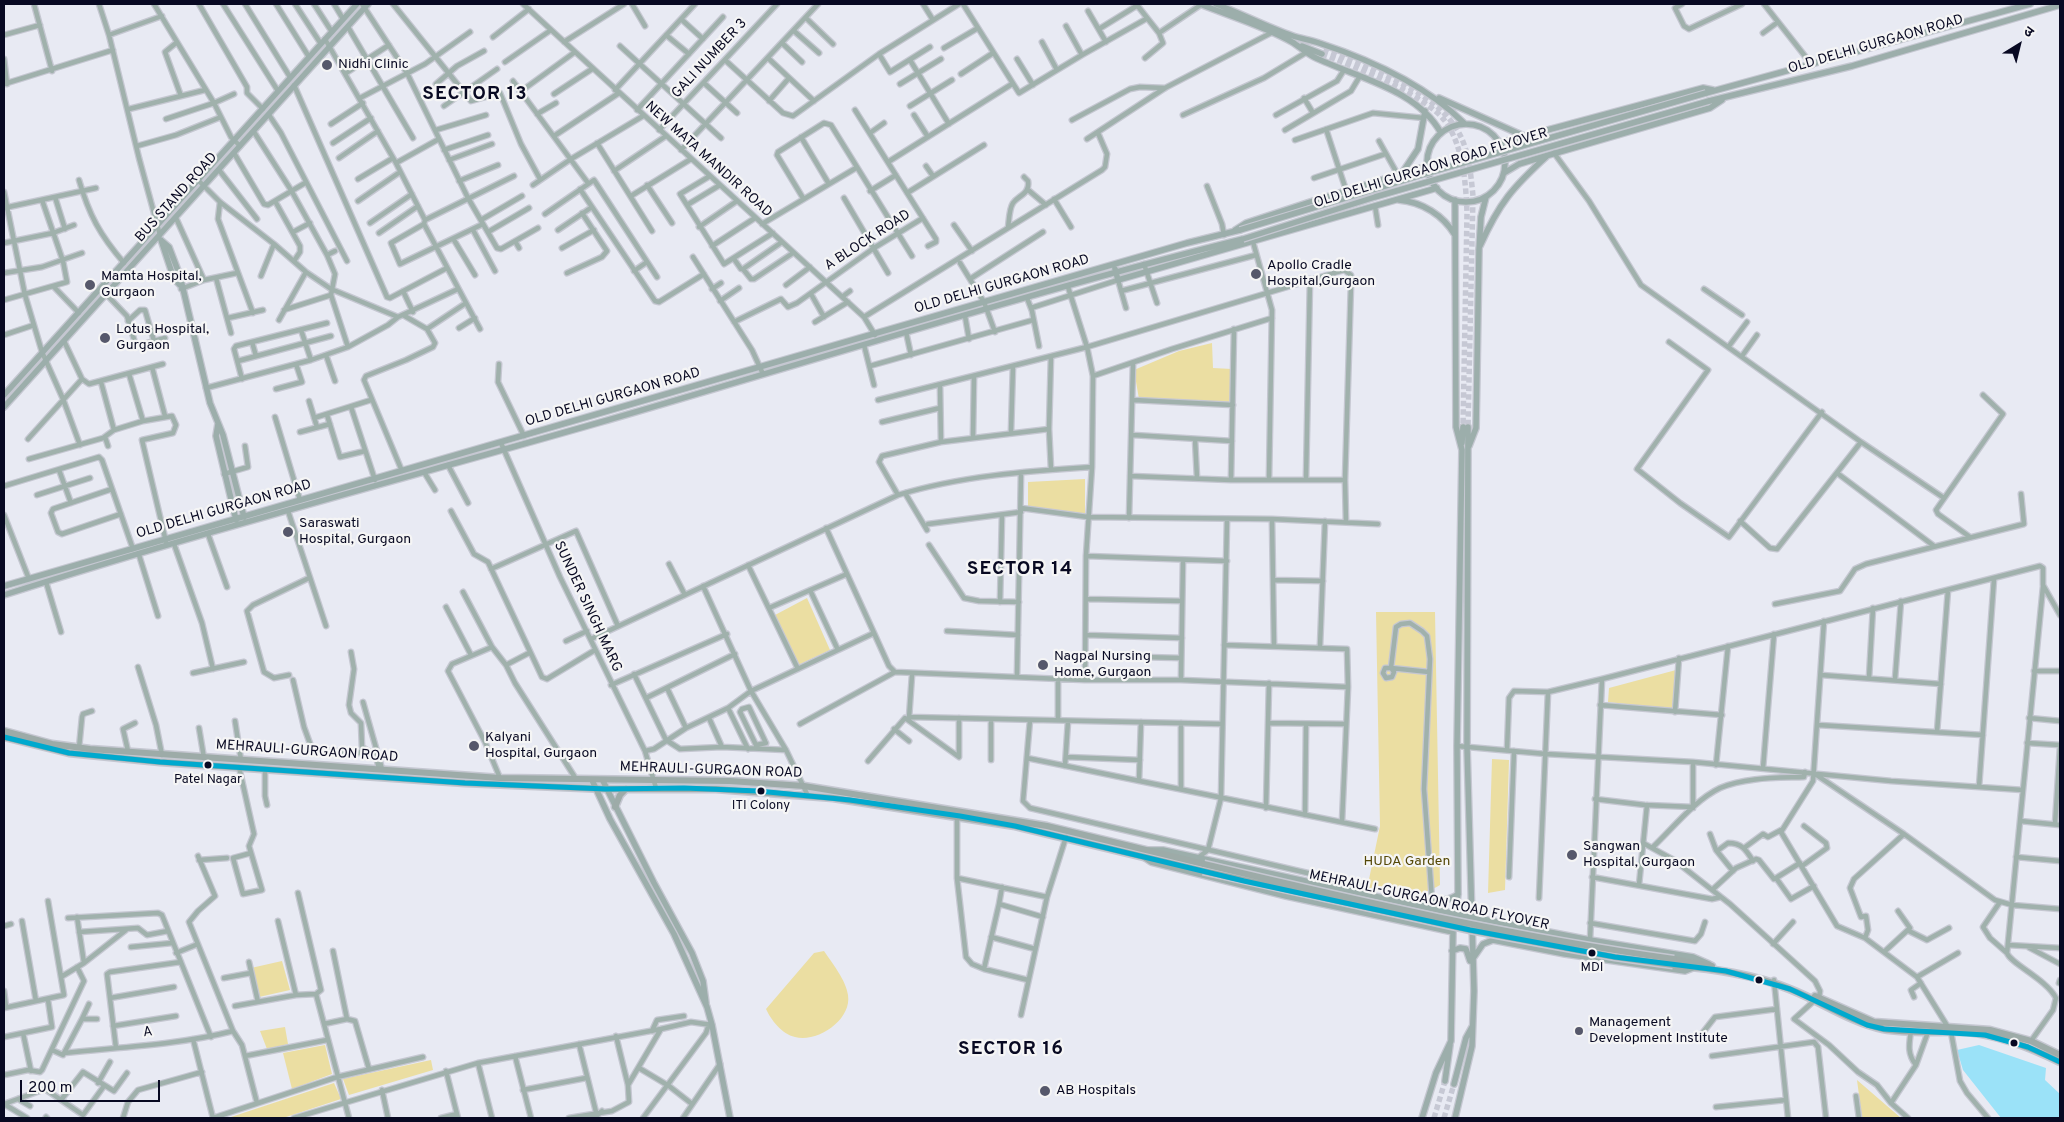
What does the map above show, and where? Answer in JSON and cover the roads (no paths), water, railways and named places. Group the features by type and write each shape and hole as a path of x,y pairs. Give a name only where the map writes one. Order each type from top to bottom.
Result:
{"main road":[{"name":"BUS STAND ROAD","path":"4,395 357,4"},
{"path":"1201,4 1271,33 1292,39 1320,43 1371,64 1425,92 1517,134 1528,136"},
{"path":"1216,4 1322,52"},
{"name":"OLD DELHI GURGAON ROAD","path":"1716,90 2030,4"},
{"name":"BUS STAND ROAD","path":"4,407 106,294 161,238 176,218 240,146 331,47 365,5"},
{"name":"OLD DELHI GURGAON ROAD","path":"1726,97 1852,66 2060,5"},
{"path":"1292,39 1307,52 1360,76 1425,111 1434,120 1442,133"},
{"path":"285,83 292,88"},
{"path":"1499,143 1704,88 1716,90"},
{"name":"OLD DELHI GURGAON ROAD FLYOVER","path":"1226,234 1421,175 1716,90"},
{"path":"1425,92 1444,104 1465,124 1488,131 1499,143 1504,154 1504,173 1495,189 1486,196 1470,202 1455,200 1437,188 1429,176 1428,166 1431,147 1442,133 1451,127 1465,124"},
{"path":"1504,173 1519,164 1710,108 1726,97"},
{"name":"OLD DELHI GURGAON ROAD FLYOVER","path":"1144,264 1243,239 1375,197 1726,97"},
{"path":"1399,174 1418,149 1425,111"},
{"path":"1478,250 1502,202 1514,186 1551,154"},
{"path":"1226,234 1246,223 1346,190 1428,166"},
{"path":"1114,266 1118,280 1437,188"},
{"path":"1465,450 1476,428 1478,250 1481,217 1486,196"},
{"path":"1392,200 1424,206 1444,222 1456,237"},
{"path":"1445,1081 1451,1041 1452,951 1458,894 1457,746 1465,450 1456,427 1455,200"},
{"name":"OLD DELHI GURGAON ROAD","path":"4,596 139,554 166,543 300,500 424,472 503,450 654,406 875,335 986,306 1114,266 1226,234"},
{"path":"161,238 169,247 180,276 181,287 206,388 223,435 244,518"},
{"name":"OLD DELHI GURGAON ROAD","path":"821,353 864,345 965,316 986,306 1027,298 1144,264"},
{"name":"OLD DELHI GURGAON ROAD","path":"4,586 134,549 166,543 174,544 288,511 376,482 402,471 652,399 761,371"},
{"path":"218,424 216,436 236,520"},
{"path":"1456,1118 1472,1046 1474,990 1467,746 1465,427"},
{"path":"49,581 50,573"},
{"name":"MEHRAULI-GURGAON ROAD","path":"4,731 52,744 79,748 204,758 214,762"},
{"name":"MEHRAULI-GURGAON ROAD","path":"4,737 77,754 240,764 500,778 603,781 654,780 804,786 1016,823 1143,853"},
{"name":"MEHRAULI-GURGAON ROAD","path":"240,764 265,769 383,771 465,783 595,789 716,789 808,796 957,813"},
{"path":"592,780 595,789 674,934 706,1007"},
{"path":"603,781 692,953 703,981 706,1007 720,1064 730,1118"},
{"path":"615,807 620,795 626,789"},
{"path":"1453,932 1208,878 1151,862 1143,853 1160,849 1456,914 1590,940 1693,957 1711,965 1774,982 1874,1022 1896,1026 1990,1030 2031,1041 2060,1055"},
{"name":"MEHRAULI-GURGAON ROAD FLYOVER","path":"1143,853 1203,868 1569,944 1695,967"},
{"path":"1406,903 1447,900 1458,894"},
{"path":"1424,925 1428,908"},
{"path":"1500,941 1503,923"},
{"path":"1474,958 1486,942 1490,940 1565,954 1685,971 1695,967 1726,971 1774,982"},
{"path":"1452,951 1463,948 1468,951 1474,990"},
{"name":"MEHRAULI-GURGAON ROAD FLYOVER","path":"1673,962 1711,965"},
{"path":"1817,999 1867,1025 1884,1029 1928,1032 1950,1029 2004,1038 2034,1049 2060,1062"},
{"path":"1454,1084 1466,1038 1472,1025"},
{"path":"1422,1118 1436,1073 1451,1041"}],"street":[{"path":"34,4 52,71"},
{"path":"99,4 129,109 161,238"},
{"path":"154,4 176,44 214,103 230,137 240,146"},
{"path":"199,4 247,87 248,94 263,109"},
{"path":"223,4 278,91"},
{"path":"245,4 290,77"},
{"path":"276,4 309,57"},
{"path":"295,4 323,42 331,47 346,73 395,161 418,206 436,248 480,329"},
{"path":"314,4 332,32"},
{"path":"334,4 343,20"},
{"path":"393,4 434,57 473,102 500,93 521,144 540,179"},
{"name":"NEW MATA MANDIR ROAD","path":"524,4 643,116 864,317 875,335"},
{"path":"564,42 624,4"},
{"path":"632,4 645,26"},
{"path":"554,136 617,92 638,64 695,4"},
{"path":"681,150 818,4"},
{"path":"923,4 933,20"},
{"path":"725,60 783,113 793,116 879,54 959,4"},
{"path":"964,4 1019,93 1146,19"},
{"path":"1159,33 1201,4"},
{"path":"1682,4 1675,8 1684,26 1690,29 1742,4"},
{"path":"1764,4 1812,65"},
{"path":"365,5 407,73 459,181 499,249 538,228"},
{"name":"GALI NUMBER 3","path":"659,130 774,5"},
{"path":"1099,29 1138,5 1146,19 1159,33 1163,43 1145,58"},
{"path":"493,37 529,9"},
{"path":"1088,11 1106,42"},
{"path":"109,35 162,16"},
{"path":"637,110 723,17"},
{"path":"806,18 833,44"},
{"path":"681,19 703,39"},
{"path":"1763,34 1778,22"},
{"path":"4,35 40,24"},
{"path":"1066,26 1082,55"},
{"path":"348,27 413,138"},
{"path":"944,48 978,28"},
{"path":"505,62 551,30"},
{"path":"794,31 819,53"},
{"path":"360,98 425,64 470,32"},
{"path":"1088,139 1165,88 1271,33"},
{"path":"666,34 688,54"},
{"path":"1042,42 1057,70"},
{"path":"782,43 802,62"},
{"path":"176,44 165,52 181,96"},
{"path":"346,73 389,45"},
{"path":"620,46 721,138"},
{"path":"879,54 890,72 930,47"},
{"path":"4,59 6,84 52,71 113,50"},
{"path":"436,84 449,73 484,51"},
{"path":"520,92 575,52"},
{"path":"1183,115 1264,78 1307,52"},
{"path":"961,74 993,53"},
{"path":"768,58 814,101"},
{"path":"900,84 941,59"},
{"path":"1017,59 1033,85"},
{"path":"910,60 949,124"},
{"path":"444,106 497,69"},
{"path":"554,94 592,69"},
{"path":"1276,115 1337,81 1344,70"},
{"path":"1285,130 1351,92 1360,76"},
{"path":"769,100 789,78"},
{"path":"910,106 952,80"},
{"path":"513,81 588,182"},
{"path":"704,82 737,113"},
{"path":"888,162 1012,84"},
{"path":"1072,120 1130,89 1140,87 1165,88"},
{"path":"292,88 387,297 390,298 447,268"},
{"path":"129,109 205,90"},
{"path":"166,119 214,103 234,94"},
{"path":"1304,98 1313,113"},
{"path":"331,124 363,103"},
{"path":"537,114 556,103"},
{"path":"856,110 936,240 928,246"},
{"path":"1295,140 1375,113 1424,118"},
{"path":"269,115 281,133 305,183 347,261"},
{"path":"436,130 486,115"},
{"path":"914,115 928,137"},
{"path":"533,185 570,159 643,116"},
{"path":"137,146 176,135 222,117"},
{"path":"333,143 371,118"},
{"path":"804,198 777,155 780,150 800,137 827,123 831,126 912,256"},
{"path":"870,133 884,123"},
{"path":"1326,129 1346,190"},
{"path":"340,158 378,131"},
{"path":"254,132 291,190 335,274 331,292 348,347"},
{"path":"864,317 1105,167 1107,154 1098,133"},
{"path":"444,150 488,135"},
{"path":"614,171 666,136"},
{"path":"800,137 829,184"},
{"path":"358,179 439,139"},
{"path":"1379,141 1385,154 1399,174"},
{"path":"597,143 652,231"},
{"path":"449,160 492,144"},
{"path":"907,193 984,145"},
{"path":"234,153 261,201 266,205 305,183"},
{"path":"1314,178 1385,154"},
{"path":"1551,154 1589,201 1636,280 1822,412 1861,442 1944,498"},
{"path":"631,196 691,159"},
{"path":"459,181 498,164"},
{"path":"926,166 933,176"},
{"path":"762,224 856,168"},
{"path":"219,170 257,219"},
{"path":"358,201 400,172"},
{"path":"870,191 896,175"},
{"path":"514,176 468,198 391,243 399,264 473,230 522,196"},
{"path":"710,176 680,194 724,264 773,233"},
{"path":"1008,228 1012,205 1027,189 1029,183 1024,177"},
{"path":"79,180 92,218 106,242 124,263"},
{"path":"199,181 220,202 331,292 400,316 427,329 434,340 433,346 364,377 371,400 402,471"},
{"path":"545,214 588,182 596,181 657,277"},
{"path":"648,185 672,223"},
{"path":"687,205 720,185"},
{"path":"1207,186 1226,234"},
{"path":"5,207 96,188"},
{"path":"580,188 634,271 657,302 704,274"},
{"path":"1027,189 1046,205"},
{"path":"4,192 5,207 25,295 42,352 63,399 80,445"},
{"path":"370,223 412,194"},
{"path":"55,197 65,229"},
{"path":"844,198 888,273"},
{"path":"4,300 54,288 68,282 63,261 42,200"},
{"path":"1054,200 1071,227"},
{"path":"276,201 301,250 294,261"},
{"path":"699,226 737,201"},
{"path":"220,202 218,219 253,313"},
{"path":"379,233 418,206"},
{"path":"1375,206 1378,225"},
{"path":"558,230 592,207"},
{"path":"488,232 529,208"},
{"path":"567,273 606,254 607,249 582,213"},
{"path":"176,218 204,280"},
{"path":"712,246 755,218"},
{"name":"A BLOCK ROAD","path":"826,282 874,248 923,218"},
{"path":"293,232 310,224"},
{"path":"4,243 53,233 74,225"},
{"path":"954,225 972,251"},
{"path":"473,230 495,271"},
{"path":"562,248 594,230"},
{"path":"970,279 1043,232"},
{"path":"454,240 475,276"},
{"path":"515,241 519,248"},
{"path":"743,269 782,242"},
{"path":"1253,242 1268,292 1272,318 1269,479"},
{"path":"261,276 274,244"},
{"path":"327,256 335,251"},
{"path":"4,273 63,261 82,253"},
{"path":"734,259 752,279 793,253"},
{"path":"1121,291 1256,255"},
{"path":"693,257 734,322 761,371"},
{"path":"634,271 648,262"},
{"path":"960,262 986,306 995,332"},
{"path":"1144,264 1157,303"},
{"path":"786,284 810,267"},
{"path":"878,400 1087,347 1344,270 1350,275 1345,480 1346,522"},
{"path":"279,320 306,272"},
{"path":"181,287 237,273"},
{"path":"216,278 231,332"},
{"path":"1306,479 1310,279"},
{"path":"1031,308 1118,280 1126,308"},
{"path":"734,322 781,299 788,307 811,294 826,282"},
{"path":"712,289 721,283"},
{"path":"1068,287 1087,347 1093,376 1092,467 1086,556 1085,680"},
{"path":"54,288 79,313"},
{"path":"720,301 739,288"},
{"path":"206,388 311,360 348,347 388,325 400,316 413,312 458,289"},
{"path":"1704,289 1742,316"},
{"path":"403,291 413,312"},
{"path":"842,297 850,291"},
{"path":"284,310 331,292"},
{"path":"106,294 123,310 136,346 165,338"},
{"path":"811,294 824,318"},
{"path":"1027,298 1039,346"},
{"path":"815,322 848,302"},
{"path":"427,329 466,303"},
{"path":"128,321 140,310 145,310 154,341"},
{"path":"228,318 263,310"},
{"path":"965,316 969,339"},
{"path":"458,328 474,318"},
{"path":"1093,376 1272,318"},
{"path":"870,366 1033,320"},
{"path":"1729,346 1747,322"},
{"path":"242,379 235,347 327,323"},
{"path":"4,335 34,325"},
{"path":"1231,480 1234,329"},
{"path":"300,330 311,360"},
{"path":"906,332 911,355"},
{"path":"1742,356 1757,335"},
{"path":"238,361 331,336"},
{"path":"64,341 82,379 89,384 163,364"},
{"path":"252,342 256,356"},
{"path":"1669,342 1708,370 1646,454 1638,467 1638,471 1729,537 1822,412"},
{"path":"864,345 874,385"},
{"path":"326,355 335,381"},
{"path":"1051,356 1049,429 1051,469"},
{"path":"276,389 302,382 296,364"},
{"path":"499,364 498,382 524,436"},
{"path":"1129,518 1134,400 1133,364"},
{"path":"1011,432 1013,366"},
{"path":"152,367 165,416"},
{"path":"129,374 143,421"},
{"path":"973,437 974,376"},
{"path":"28,439 82,379"},
{"path":"100,382 114,430"},
{"path":"940,385 941,442"},
{"path":"1970,537 1938,514 1936,510 2003,414 1983,395"},
{"path":"652,399 654,406"},
{"path":"314,418 371,400"},
{"path":"1134,400 1233,405"},
{"path":"309,401 317,427"},
{"path":"351,407 376,482"},
{"path":"882,422 940,408"},
{"path":"327,414 340,457 365,450"},
{"path":"29,459 104,437 114,430 143,421 165,416 174,417 175,431 142,440 166,543"},
{"path":"275,417 300,500"},
{"path":"300,432 330,424"},
{"path":"898,495 879,462 882,456 941,442 1011,432 1049,429"},
{"path":"1133,435 1232,441"},
{"path":"104,437 108,446"},
{"path":"1195,439 1197,478"},
{"path":"1740,521 1770,548 1777,549 1861,442"},
{"name":"SUNDER SINGH MARG","path":"501,443 545,544 611,685 645,752 656,788"},
{"path":"224,474 248,467 245,446"},
{"path":"4,486 99,457 134,549"},
{"path":"448,465 468,503"},
{"path":"590,639 898,495 936,484 1051,469 1092,467"},
{"path":"59,470 71,504"},
{"path":"424,472 435,490"},
{"path":"1017,676 1021,473"},
{"path":"1837,473 1934,546"},
{"path":"1130,476 1231,480 1345,480"},
{"path":"37,495 90,478"},
{"path":"112,489 51,511 60,534 121,514"},
{"path":"905,493 927,530"},
{"path":"1775,604 1840,590 1860,566 2024,524 2022,494"},
{"path":"928,524 1002,515 1021,510 1088,517 1272,519 1378,524"},
{"path":"288,511 326,626"},
{"path":"451,511 474,554 488,562 529,653 542,677 547,679 595,650"},
{"path":"4,515 29,579"},
{"path":"1000,602 1002,515"},
{"path":"1272,519 1274,645"},
{"path":"1197,857 1208,850 1221,798 1222,682 1227,520"},
{"path":"1320,646 1325,521"},
{"path":"826,528 889,666 895,672"},
{"path":"491,570 576,531 618,626"},
{"path":"208,534 227,587"},
{"path":"174,544 202,623 213,669"},
{"path":"929,545 964,598 1019,602"},
{"path":"139,554 158,616"},
{"path":"1086,556 1227,561"},
{"path":"1181,680 1183,560"},
{"path":"669,564 685,595"},
{"path":"748,565 798,668"},
{"path":"1507,750 1510,694 1514,691 1548,692 2040,566 2043,568 2043,585 2007,952"},
{"path":"769,608 847,574"},
{"path":"289,675 274,678 264,672 247,611 253,605 309,578"},
{"path":"1978,787 1994,579"},
{"path":"1273,580 1323,581"},
{"path":"49,581 61,632"},
{"path":"2043,585 2060,615"},
{"path":"704,586 751,691 786,750 808,796"},
{"path":"810,590 838,650"},
{"path":"1937,732 1948,590"},
{"path":"463,592 492,647 506,665 515,683 544,725 576,780"},
{"path":"1087,599 1182,601"},
{"path":"1895,679 1901,601"},
{"path":"446,607 471,655"},
{"path":"1869,678 1873,608"},
{"path":"1744,848 1763,834 1768,837 1781,830 1813,781 1824,621"},
{"path":"1429,672 1391,668 1396,628 1401,624 1410,623 1427,636 1429,672 1424,789 1432,900"},
{"path":"566,642 587,631"},
{"path":"947,631 1018,634"},
{"path":"645,752 654,749 686,728 728,708 751,691 874,633"},
{"path":"611,685 726,634"},
{"path":"1762,768 1774,634"},
{"path":"1086,636 1182,638"},
{"path":"1224,645 1320,646 1347,649 1348,687 1342,822"},
{"path":"1716,765 1728,646"},
{"path":"492,647 452,664 448,671 485,742 500,778"},
{"path":"350,652 354,669 349,706 351,713 361,723 364,750"},
{"path":"506,665 529,653"},
{"path":"646,698 735,654"},
{"path":"1142,657 1181,658"},
{"path":"1675,712 1679,658"},
{"path":"194,673 244,662"},
{"path":"138,667 156,725 162,755"},
{"path":"2034,671 2060,671"},
{"path":"800,724 895,672 1085,680 1181,680 1348,687"},
{"path":"634,674 666,740 683,750 722,747 748,750 786,750"},
{"path":"909,718 912,674"},
{"path":"1821,675 1895,679 1941,684"},
{"path":"1058,678 1058,720"},
{"path":"1590,940 1602,679"},
{"path":"293,680 304,728 312,749 359,753 364,750"},
{"path":"1266,808 1269,683"},
{"path":"666,688 686,728"},
{"path":"1539,898 1548,692"},
{"path":"738,699 742,708 740,712 756,745 765,742 776,734"},
{"path":"363,702 383,771"},
{"path":"1600,705 1722,715"},
{"path":"742,708 749,707 769,750"},
{"path":"728,708 748,750"},
{"path":"79,748 83,714 92,711"},
{"path":"709,718 722,747"},
{"path":"868,761 904,718 1222,724"},
{"path":"909,718 957,758 960,756 960,718"},
{"path":"2029,718 2060,721"},
{"path":"991,719 991,760"},
{"path":"1030,720 1023,801 1030,808 1363,886"},
{"path":"235,721 240,764 254,834 249,843 262,890 243,894 233,858 251,853"},
{"path":"1066,766 1068,721"},
{"path":"1139,781 1141,722"},
{"path":"128,751 124,729 135,723"},
{"path":"1181,723 1181,789"},
{"path":"1269,723 1306,725 1346,724"},
{"path":"1305,815 1306,725"},
{"path":"1818,725 1983,735"},
{"path":"199,728 204,758"},
{"path":"894,729 909,741"},
{"path":"2020,821 2058,824 2060,747 2027,743"},
{"path":"1457,746 1546,754 1694,762 1891,781 2022,790"},
{"path":"364,750 376,756 383,771"},
{"path":"1509,877 1514,751"},
{"path":"1066,757 1140,760"},
{"path":"1027,758 1375,829"},
{"path":"1693,808 1694,762"},
{"path":"265,769 265,796 268,805"},
{"path":"1653,847 1693,808 1713,792 1730,785 1766,779 1804,776 1805,772"},
{"path":"1814,773 2000,902 2012,905 2060,909"},
{"path":"1595,799 1693,808"},
{"path":"1639,885 1647,805"},
{"path":"957,813 957,878 966,957 972,964 984,969 1028,980"},
{"path":"1776,878 1827,848 1826,843 1804,826"},
{"path":"1781,830 1837,926 1865,938 1918,977 1950,1029 1960,1081 1967,1093 1988,1118"},
{"path":"1021,1015 1047,896 1066,834"},
{"path":"1710,834 1717,852 1732,871"},
{"path":"1865,938 1868,930 1866,916 1861,917 1850,888 1854,879 1904,834"},
{"path":"1717,852 1728,842 1744,848 1753,861"},
{"path":"1643,843 1653,847 1721,897 1815,981 1820,991 1817,999 1794,1019 1829,1045 1841,1059 1877,1085 1891,1103 1908,1118"},
{"path":"1208,850 1216,862"},
{"path":"2016,857 2060,861"},
{"path":"227,858 199,858 215,896 189,922 233,1032 240,1040 257,1104"},
{"path":"1712,890 1732,871 1759,860 1792,899 1814,886"},
{"path":"1592,877 1712,899 1721,897"},
{"path":"957,878 1047,896"},
{"path":"984,969 1000,904 1002,887"},
{"path":"235,1006 296,995 316,994 322,990 298,893"},
{"path":"4,991 5,1008 64,995 48,901"},
{"path":"2000,902 1983,927 1990,938 2007,952 2010,958 2038,977 2056,998 2053,1010 2031,1041"},
{"path":"1000,904 1043,917"},
{"path":"1898,911 1910,928 1909,931"},
{"path":"68,918 77,916 162,914 211,1037"},
{"path":"77,916 84,962"},
{"path":"22,921 36,1001"},
{"path":"278,921 296,995"},
{"path":"1590,923 1695,941 1701,934 1705,922"},
{"path":"1773,944 1792,922"},
{"path":"4,926 11,924"},
{"path":"79,932 140,928 147,935 168,931"},
{"path":"1909,931 1927,940 1949,928"},
{"path":"61,977 127,929"},
{"path":"1884,952 1909,931"},
{"path":"991,937 1035,948"},
{"path":"131,947 172,942"},
{"path":"176,952 198,944"},
{"path":"2008,945 2060,948"},
{"path":"2027,946 2060,964"},
{"path":"333,951 347,1019"},
{"path":"1918,977 1958,953"},
{"path":"116,1048 106,978 110,972 180,962"},
{"path":"249,962 258,1002"},
{"path":"4,1076 42,1070 84,981 77,967"},
{"path":"224,978 251,973"},
{"path":"1774,982 1788,1118"},
{"path":"1914,996 1911,990 1921,983"},
{"path":"110,998 174,987"},
{"path":"316,994 349,1118"},
{"path":"4,1037 52,1027 48,1000"},
{"path":"64,1053 89,1004"},
{"path":"1697,1040 1715,1017 1776,1009"},
{"path":"113,1026 176,1016"},
{"path":"652,1031 657,1020 684,1016"},
{"path":"82,1019 97,1019"},
{"path":"324,1024 347,1019 357,1023 369,1069"},
{"path":"294,1118 382,1090 478,1063 691,1022 710,1024 706,1033 669,1086 643,1118"},
{"path":"628,1085 661,1029"},
{"path":"1912,1031 1910,1057 1916,1065"},
{"name":"A","path":"52,1050 62,1055 64,1053 211,1037 233,1032"},
{"path":"1891,1103 1916,1065 1928,1032"},
{"path":"23,1033 31,1071"},
{"path":"569,1118 612,1111 629,1102 628,1085 616,1036"},
{"path":"193,1039 213,1118 337,1077 423,1057"},
{"path":"245,1056 327,1040"},
{"path":"1712,1056 1812,1041 1817,1044 1826,1118"},
{"path":"578,1044 586,1078 599,1112"},
{"path":"515,1056 531,1118"},
{"path":"98,1082 110,1062"},
{"path":"478,1063 492,1118"},
{"path":"683,1118 720,1064"},
{"path":"639,1068 669,1086 692,1104"},
{"path":"61,1100 83,1072 104,1086 116,1090 128,1072"},
{"path":"123,1118 128,1102 138,1090 202,1072"},
{"path":"441,1118 458,1116 446,1072"},
{"path":"523,1090 586,1078"},
{"path":"27,1118 4,1104 45,1089 83,1115 104,1086"},
{"path":"382,1090 388,1118"},
{"path":"1856,1096 1859,1118"},
{"path":"18,1099 30,1106"},
{"path":"1716,1107 1786,1100"},
{"path":"587,1118 598,1115 599,1112"}],"water":[{"path":"1979,1045 2046,1068 2045,1080 2060,1094 2060,1118 2001,1118 1963,1070 1957,1050"}],"tunnel":[{"path":"1324,49 1379,72 1417,92 1434,104 1448,118 1462,140 1469,164 1473,196 1468,427"},
{"path":"1322,54 1388,82 1436,111 1445,121 1456,141 1460,153 1466,190 1467,213 1463,427"},
{"path":"1434,1118 1445,1081"},
{"path":"1444,1118 1454,1084"}],"place":[{"name":"Nidhi Clinic","path":"327,65"},
{"name":"Apollo Cradle Hospital,Gurgaon","path":"1256,274"},
{"name":"Mamta Hospital, Gurgaon","path":"90,285"},
{"name":"Lotus Hospital, Gurgaon","path":"105,338"},
{"name":"Saraswati Hospital, Gurgaon","path":"288,532"},
{"name":"Nagpal Nursing Home, Gurgaon","path":"1043,665"},
{"name":"Kalyani Hospital, Gurgaon","path":"474,746"},
{"name":"Patel Nagar","path":"208,765"},
{"name":"ITI Colony","path":"761,791"},
{"name":"Sangwan Hospital, Gurgaon","path":"1572,855"},
{"name":"MDI","path":"1592,953"},
{"name":"Management Development Institute","path":"1579,1031"},
{"name":"AB Hospitals","path":"1045,1091"}],"district":[{"name":"SECTOR 13","path":"475,95"},
{"name":"SECTOR 14","path":"1020,570"},
{"name":"SECTOR 16","path":"1011,1050"}],"park label":[{"name":"HUDA Garden","path":"1407,862"}]}
